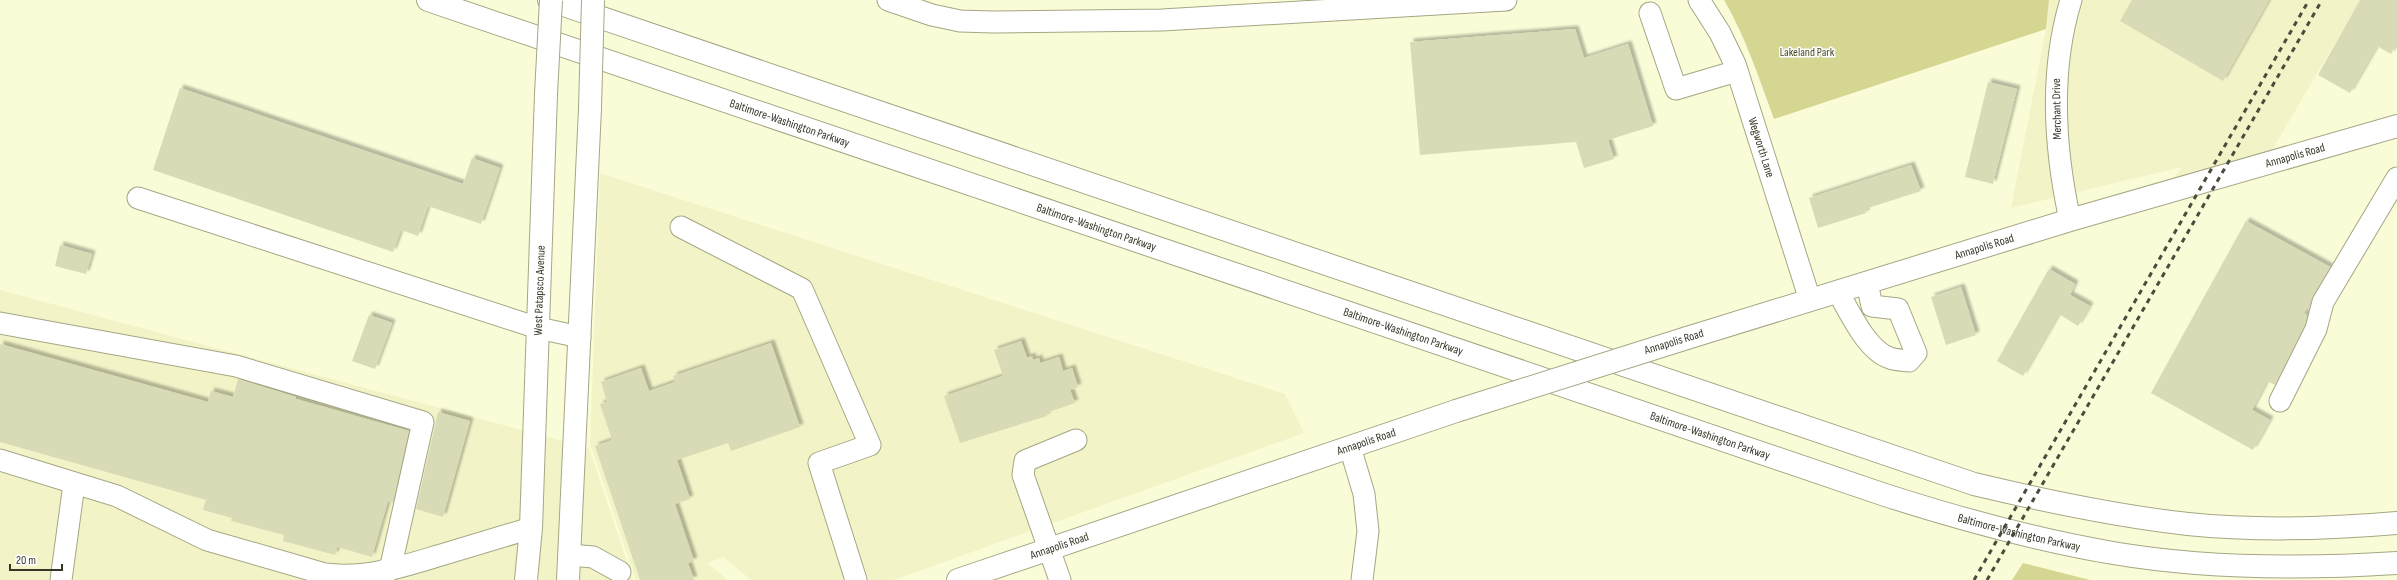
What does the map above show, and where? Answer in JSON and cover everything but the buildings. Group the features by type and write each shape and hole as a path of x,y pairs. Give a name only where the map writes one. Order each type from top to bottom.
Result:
{"main road":[{"name":"Baltimore-Washington Parkway","path":"428,0 1885,495 1981,524 2041,539 2107,552 2199,563 2291,567 2397,562"},
{"name":"West Patapsco Avenue","path":"526,580 531,528 550,0"},
{"path":"550,0 1974,484 2053,503 2190,524 2276,528 2323,528 2397,523"},
{"path":"568,580 590,108 593,0"},
{"name":"Annapolis Road","path":"958,580 1456,411 1687,338 2070,220 2396,130"}],"street":[{"path":"888,0 932,15 960,21 993,22 1162,20 1506,0"},
{"name":"Wegworth Lane","path":"1699,0 1720,33 1737,71 1810,300"},
{"name":"Merchant Drive","path":"2070,220 2060,174 2057,136 2056,72 2062,29 2071,0"},
{"path":"1650,13 1676,89 1737,71"},
{"path":"2280,401 2316,329 2323,302 2397,178"},
{"path":"138,198 538,328 580,337"},
{"path":"681,227 802,288 870,445 819,463 856,580"},
{"path":"1838,292 1860,331 1874,347 1889,358 1909,360 1916,353 1888,309 1872,306 1867,283"},
{"path":"0,323 236,366 423,422 390,570"},
{"path":"1060,580 1023,475 1024,461 1076,440"},
{"path":"1350,447 1364,494 1368,531 1362,580"},
{"path":"0,460 117,496 207,540 325,574 365,576 531,528"},
{"path":"61,580 74,484"},
{"path":"570,555 593,557 620,572"}],"shaded area":[{"path":"2049,0 2360,0 2271,152 2173,179 2182,167 2011,208 2046,29"},
{"path":"600,173 1285,394 1304,433 894,580 751,580 724,557 707,563 728,580 636,580 590,443"},
{"path":"0,290 589,448 633,580 0,580"}],"green space":[{"name":"Lakeland Park","path":"1724,0 2049,0 2046,29 1774,119 1746,44"},
{"path":"2023,563 2090,580 2012,580"}],"railway":[{"path":"1974,580 2309,0"},
{"path":"1987,580 2322,0"}]}
